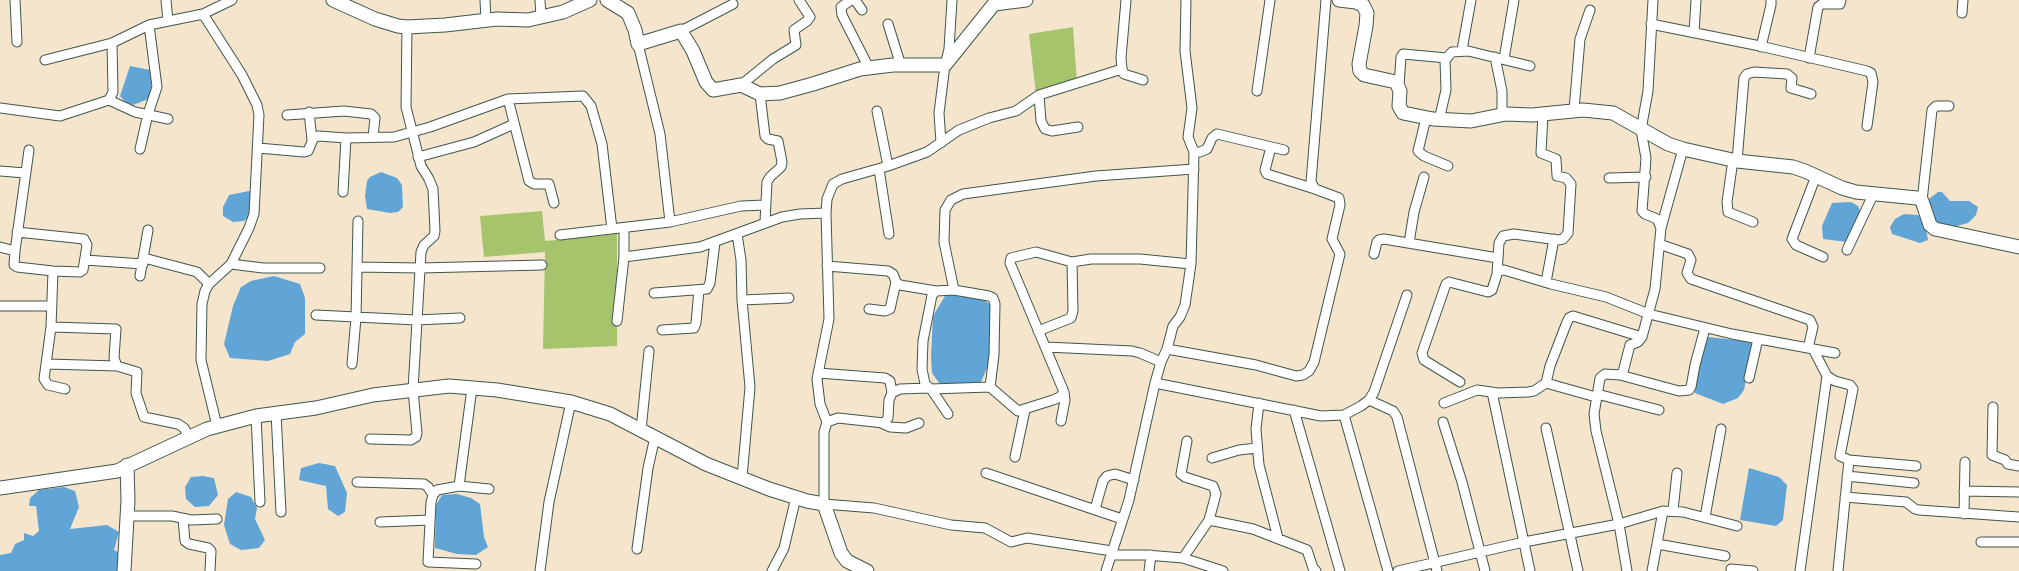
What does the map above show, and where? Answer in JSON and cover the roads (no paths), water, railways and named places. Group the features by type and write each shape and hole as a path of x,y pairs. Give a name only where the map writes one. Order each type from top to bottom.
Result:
{"street":[{"path":"15,0 17,42"},
{"path":"166,0 168,22"},
{"path":"45,60 112,43 149,25 203,14 232,0"},
{"path":"333,0 375,19 398,26 407,27 445,25 486,20 528,20 563,12 590,0"},
{"path":"485,0 486,20"},
{"path":"540,0 541,17"},
{"path":"607,0 628,13 635,30 660,134 670,222"},
{"path":"681,31 692,50 706,82 713,90 741,85 773,59 796,45 794,30 807,21 810,17 799,0"},
{"path":"850,0 841,7 842,15 869,68"},
{"path":"855,0 862,10"},
{"path":"942,143 940,113 945,65 949,49 952,0"},
{"path":"741,85 760,94 780,93 869,68 945,65 994,4 1026,0"},
{"path":"1126,0 1121,58 1122,69 1124,74 1143,80"},
{"path":"1106,571 1134,480 1161,362 1167,349 1173,326 1180,317 1185,305 1191,264 1194,152 1188,137 1192,108 1185,51 1186,0"},
{"path":"1256,91 1270,0"},
{"path":"1315,188 1312,186 1312,178 1326,0"},
{"path":"1339,0 1365,3 1366,26 1359,64 1360,71 1364,75 1391,80 1399,86"},
{"path":"1462,50 1471,0"},
{"path":"1502,114 1502,91 1499,58 1514,0"},
{"path":"1653,0 1648,91 1641,130 1646,158 1646,177 1642,211 1645,214 1657,219 1661,228"},
{"path":"1694,33 1696,0"},
{"path":"1761,47 1771,0"},
{"path":"1809,58 1818,6 1822,4 1840,4 1841,0"},
{"path":"1962,13 1963,0"},
{"path":"638,44 681,31 733,4"},
{"path":"1574,110 1580,39 1590,10"},
{"path":"203,14 242,75 257,105 259,115 254,214 245,238 231,264 209,284 205,291 202,304 202,360 217,426"},
{"path":"888,24 901,66"},
{"path":"1651,24 1761,47 1871,73 1873,82 1867,126"},
{"path":"140,149 148,114 157,87 149,25"},
{"path":"370,438 411,440 416,437 413,390 420,268 422,248 434,236 435,231 433,189 429,179 423,171 411,132 405,89 407,27"},
{"path":"0,108 60,116 109,100 113,92 112,43"},
{"path":"1448,166 1424,156 1418,150 1446,90 1445,64 1447,58 1452,52 1462,50 1530,66"},
{"path":"1447,58 1403,54 1401,57 1399,86 1400,111 1433,119 1471,121 1502,114 1543,114 1574,110 1598,110 1613,113 1668,144 1683,149 1735,161 1793,168 1816,176 1842,188 1873,195 1910,196 1922,201"},
{"path":"867,571 847,561 841,553 824,504 824,432 827,422 817,389 818,372 829,319 826,213 830,190 836,181 884,168 927,152 959,130 973,123 1016,111 1039,95 1122,69"},
{"path":"1753,222 1728,212 1727,202 1735,161 1744,78 1746,74 1754,72 1787,74 1792,78 1791,88 1811,94"},
{"path":"760,94 765,136 768,139 778,140 782,162 781,167 770,177 767,182 765,222"},
{"path":"312,140 319,136 346,138 394,137 508,99 576,95 583,96 588,100 594,113 602,144 612,229"},
{"path":"1039,95 1042,121 1045,129 1052,131 1078,127"},
{"path":"508,99 529,181 534,184 549,184 554,203"},
{"path":"109,100 126,109 168,119"},
{"path":"1949,106 1936,106 1932,110 1922,201 1930,225 1935,229 2019,247"},
{"path":"287,114 344,111 371,114 375,118 373,137"},
{"path":"877,111 884,168 889,234"},
{"path":"258,148 304,152 308,151 312,140 309,112"},
{"path":"1460,382 1424,360 1422,353 1446,284 1449,282 1488,292 1492,290 1496,274 1500,238 1508,234 1563,239 1568,233 1571,184 1570,180 1557,176 1555,173 1556,159 1544,155 1541,152 1543,114"},
{"path":"418,157 474,142 514,124"},
{"path":"1194,152 1200,152 1207,149 1212,138 1217,134 1284,150"},
{"path":"343,192 346,138"},
{"path":"1167,349 1256,365 1296,376 1303,375 1309,371 1314,362 1340,254 1332,239 1340,205 1339,198 1315,188 1267,174 1266,164 1271,147"},
{"path":"1620,375 1623,372 1630,345 1638,342 1642,337 1649,314 1655,288 1661,228 1683,149"},
{"path":"17,232 84,239 87,245 83,270 80,272 53,271 15,266 14,252 29,150"},
{"path":"954,290 944,242 947,203 955,197 1096,176 1194,170"},
{"path":"0,171 25,173"},
{"path":"1816,176 1792,239 1796,245 1823,257"},
{"path":"1409,243 1414,212 1424,177"},
{"path":"1609,178 1646,177"},
{"path":"1846,250 1873,195"},
{"path":"560,235 670,222 722,209 741,206 765,205"},
{"path":"624,257 679,251 715,242 765,222 800,214 826,213"},
{"path":"352,364 356,318 358,221"},
{"path":"617,321 624,257 624,228"},
{"path":"140,276 148,230"},
{"path":"737,234 741,260 742,300 750,387 742,478"},
{"path":"1546,282 1554,239"},
{"path":"1374,254 1379,240 1409,243 1498,258"},
{"path":"654,293 707,289 710,283 715,242"},
{"path":"1659,244 1688,254 1691,260 1687,273 1691,279 1810,320 1813,327 1810,348 1827,376 1835,381 1850,385 1853,389 1840,456 1849,460 1916,466"},
{"path":"0,247 14,252"},
{"path":"1061,421 1065,400 1064,392 1010,260 1014,257 1036,252 1072,262 1098,259 1140,259 1191,264"},
{"path":"85,260 143,261 197,272 209,284"},
{"path":"1038,331 1071,318 1073,311 1072,262"},
{"path":"231,264 263,268 320,268"},
{"path":"357,267 420,268 542,265"},
{"path":"827,266 888,271 893,274 896,282 890,310 869,309"},
{"path":"1496,274 1501,270 1508,270 1546,282 1606,297 1649,314 1705,328 1835,353"},
{"path":"53,271 51,327 45,383 65,389"},
{"path":"896,282 900,285 936,291 954,290 993,298 995,304 994,355 990,387"},
{"path":"662,330 686,329 695,326 699,290"},
{"path":"936,291 932,295 930,302 923,340 922,369 925,384 948,414"},
{"path":"1155,383 1322,416 1344,415 1369,400 1380,375 1407,295"},
{"path":"742,300 789,298"},
{"path":"0,306 52,306"},
{"path":"316,315 416,320 460,318"},
{"path":"1444,403 1471,391 1506,393 1528,392 1534,391 1546,383 1550,366 1567,322 1573,316 1642,337"},
{"path":"51,327 116,330 114,358 117,366"},
{"path":"1627,571 1619,524 1594,422 1597,396 1602,376 1608,374 1620,375 1680,391 1689,390 1705,328"},
{"path":"1749,378 1758,338"},
{"path":"1046,347 1140,353 1161,362"},
{"path":"641,430 649,351"},
{"path":"47,364 117,366 137,372 136,393 144,417 178,424 184,428 189,437"},
{"path":"818,372 884,378 890,382 892,393 889,400 888,418 885,422 881,423"},
{"path":"1800,571 1827,376"},
{"path":"1546,383 1659,410"},
{"path":"0,488 117,471 189,437 217,426 256,416 316,408 372,395 449,386 571,402 610,414 706,464 796,497 824,504 874,508 951,525 985,528 1011,542 1027,538 1111,553 1183,558 1223,571"},
{"path":"892,393 900,389 990,387 1016,411 1025,410 1060,397 1064,392"},
{"path":"459,486 472,388"},
{"path":"1492,392 1530,571"},
{"path":"1369,400 1393,411 1397,417 1436,567"},
{"path":"540,571 549,502 571,402"},
{"path":"1258,403 1257,448 1259,465 1278,538"},
{"path":"1993,407 1992,455 2004,460 2008,464 2019,466"},
{"path":"1015,457 1025,410"},
{"path":"1294,410 1340,571"},
{"path":"276,414 281,512"},
{"path":"1344,415 1388,571"},
{"path":"256,416 260,502"},
{"path":"827,422 831,419 838,418 881,423 896,428 906,428 919,423"},
{"path":"1443,422 1462,482 1481,552 1484,571"},
{"path":"1546,428 1571,533 1578,571"},
{"path":"1705,517 1721,429"},
{"path":"637,549 642,499 655,437"},
{"path":"1183,558 1209,520 1216,491 1213,486 1185,477 1181,474 1187,441"},
{"path":"1212,458 1239,450 1257,448"},
{"path":"1838,571 1849,460"},
{"path":"1964,514 1965,462"},
{"path":"124,571 127,516 127,465"},
{"path":"986,472 1122,519"},
{"path":"1652,571 1657,544 1668,511 1676,473"},
{"path":"1095,509 1103,481 1109,475 1115,474 1134,480"},
{"path":"1847,476 1914,483"},
{"path":"357,482 424,484 433,495"},
{"path":"476,564 428,566 430,520 433,495 437,490 459,486 489,489"},
{"path":"1964,490 2019,492"},
{"path":"772,571 784,548 796,497"},
{"path":"1845,497 1906,502 1915,509 1919,510 2019,518"},
{"path":"1398,571 1436,567 1481,552 1524,542 1619,524 1668,511 1705,517 1737,526"},
{"path":"127,516 172,516 183,519 217,519"},
{"path":"183,519 185,541 189,544 208,548 211,551 210,571"},
{"path":"380,522 430,520"},
{"path":"1209,520 1253,529 1307,550 1313,568 1316,571"},
{"path":"1981,542 2019,542"},
{"path":"1657,544 1725,556"},
{"path":"1150,571 1151,555"},
{"path":"1731,569 1753,571"}],"water":[{"path":"130,66 150,70 151,78 151,98 133,105 125,102 120,96"},
{"path":"381,172 397,178 402,185 403,207 398,212 390,213 367,209 365,196 367,181 370,177"},
{"path":"249,191 253,195 250,216 244,221 233,222 223,216 223,207 229,195"},
{"path":"1938,192 1942,192 1950,201 1969,201 1978,207 1976,215 1968,223 1949,228 1933,224 1930,217 1929,199"},
{"path":"1851,202 1858,206 1860,211 1847,242 1823,239 1822,226 1832,203"},
{"path":"1904,214 1918,215 1925,223 1928,240 1920,243 1892,234 1890,227 1895,219"},
{"path":"274,276 300,284 305,298 305,334 295,342 290,354 268,361 230,358 224,344 233,306 241,287 251,281"},
{"path":"965,293 978,296 991,305 990,361 981,382 961,386 939,383 932,373 931,356 933,316 945,296"},
{"path":"1708,337 1753,342 1744,390 1738,398 1723,404 1695,393 1695,379"},
{"path":"319,463 335,466 347,493 345,512 338,516 328,509 326,486 299,480 301,468"},
{"path":"1749,468 1779,477 1787,485 1783,520 1776,526 1740,520"},
{"path":"203,476 214,478 218,495 209,506 195,507 186,499 185,487 191,477"},
{"path":"64,487 75,491 79,507 70,529 107,525 119,532 114,550 121,554 117,571 0,571 0,555 11,553 15,544 24,540 24,533 33,536 39,531 36,506 29,506 30,498 39,490"},
{"path":"236,492 251,497 257,508 255,519 265,540 259,548 241,550 230,544 224,525 228,499"},
{"path":"457,494 471,498 480,504 484,537 488,547 476,555 457,554 435,548 436,505 442,495"}]}
